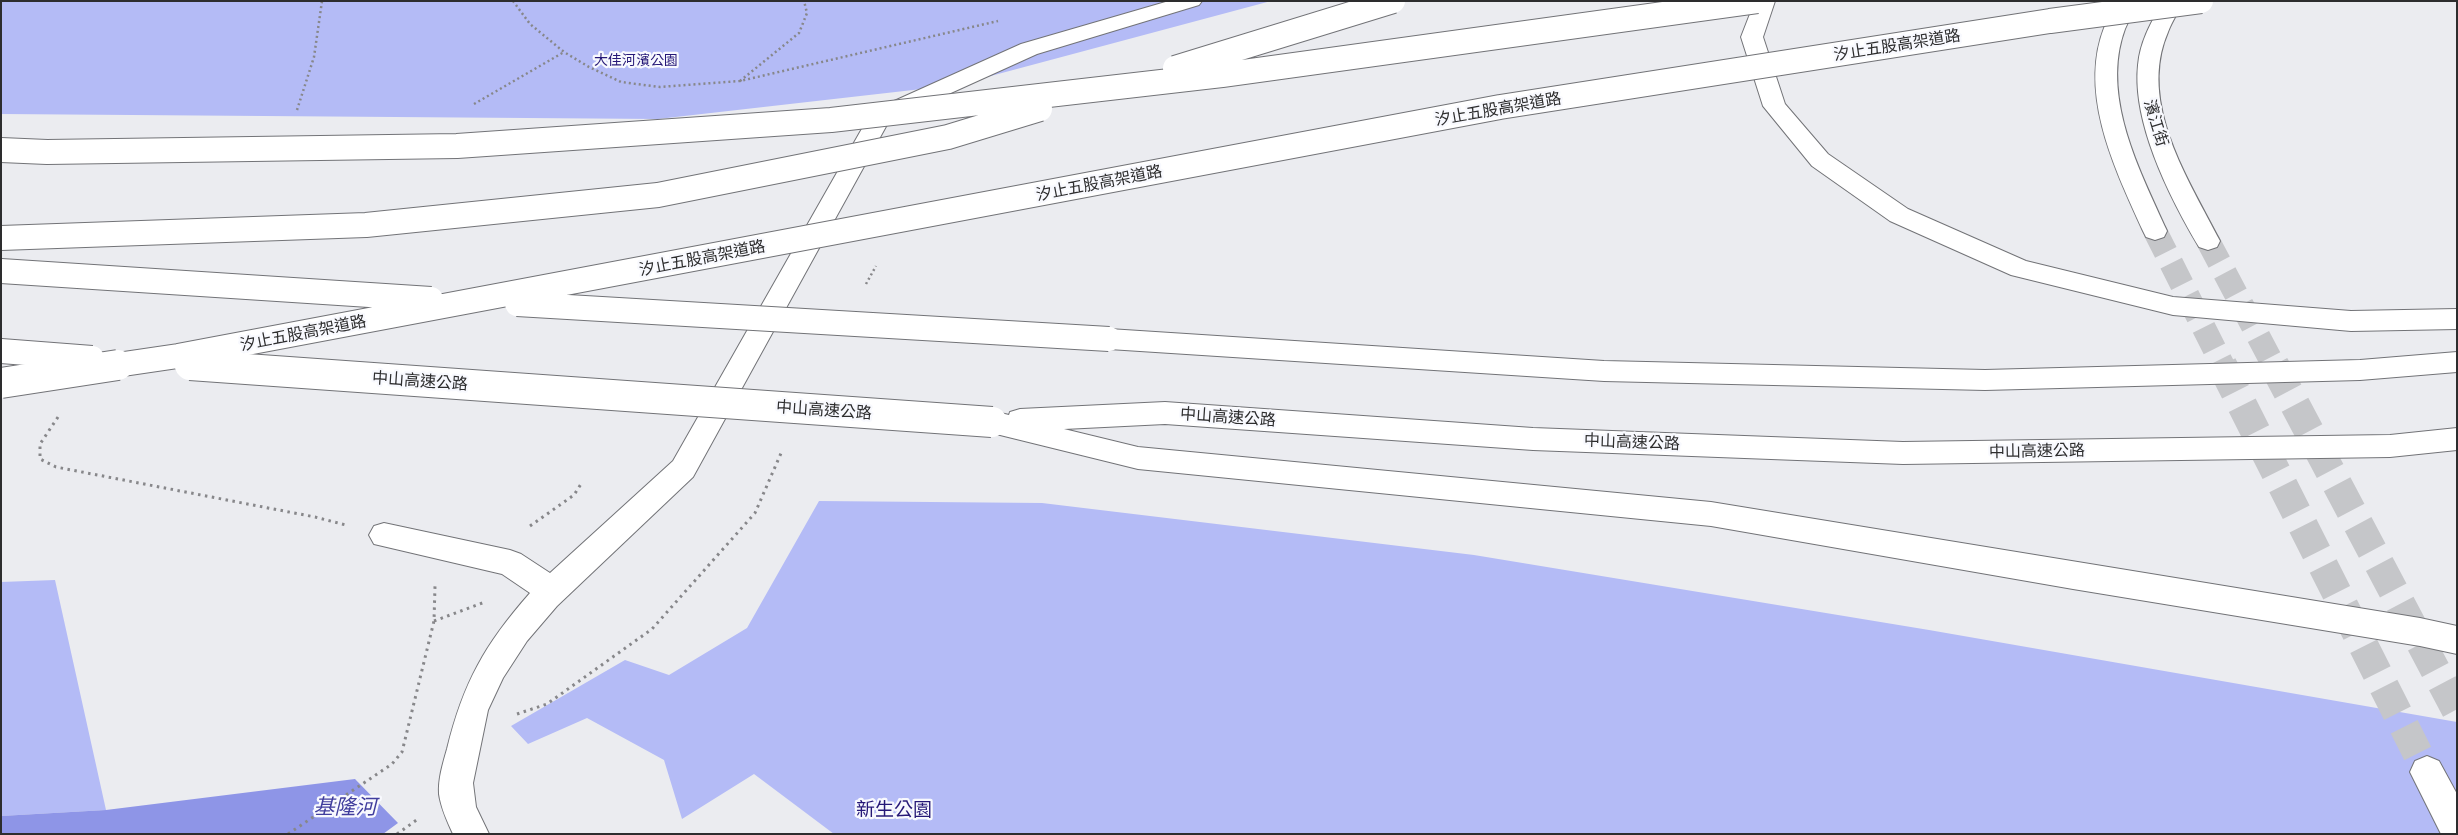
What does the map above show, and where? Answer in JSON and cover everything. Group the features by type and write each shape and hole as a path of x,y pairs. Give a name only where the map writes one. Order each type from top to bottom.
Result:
{"main road":[{"path":"472,834 456,793 464,731 485,675 519,625 590,554 646,507 683,469 880,116 1028,49 1192,1"},
{"path":"1,238 366,225 658,195 948,137 1393,1"},
{"path":"1,150 47,152 457,146 832,120 1222,75 1757,1"},
{"path":"1765,1 1752,37 1774,106 1820,160 1899,214 2020,269 2173,306 2351,321 2457,319"},
{"path":"2129,1 2120,13 2109,47 2107,76 2110,112 2116,138 2154,231"},
{"name":"濱江街","path":"2174,1 2157,30 2149,53 2146,78 2148,103 2157,134 2208,241"},
{"name":"汐止五股高架道路","path":"1,383 188,354 1500,107 2050,21 2201,1"},
{"path":"1,271 1604,371 1985,380 2360,370 2457,362"},
{"name":"中山高速公路","path":"1,352 992,422 1165,413 1533,439 1903,453 2390,446 2457,439"},
{"path":"992,422 1138,458 1711,514 2073,576 2420,632 2457,640"},
{"path":"384,535 510,563 552,591"},
{"path":"2427,772 2457,829"}],"path":[{"path":"296,112 306,89 318,34 322,1"},
{"path":"513,1 530,24 564,52 621,82 660,87 740,81 1003,20"},
{"path":"740,81 799,33 807,13 804,1"},
{"path":"62,413 40,444 40,459 56,467 315,517 384,535"},
{"path":"487,558 574,495 581,484"},
{"path":"288,834 392,764 402,752 434,621 436,585"}],"green space":[{"name":"大佳河濱公園","path":"1,1 1271,1 957,85 658,119 1,114"},
{"name":"新生公園","path":"819,501 1042,503 1474,555 1929,630 2457,722 2457,834 834,834 754,774 682,819 664,760 587,718 528,744 511,726 625,660 669,675 747,628"},
{"path":"55,580 106,810 1,816 1,582"}],"water":[{"name":"基隆河","path":"355,779 398,823 383,834 1,834 1,816 106,810"}],"tunnel":[{"path":"2155,231 2223,366"},
{"path":"2208,241 2274,366"},
{"path":"2222,365 2427,772"},
{"path":"2274,365 2457,711"}]}
